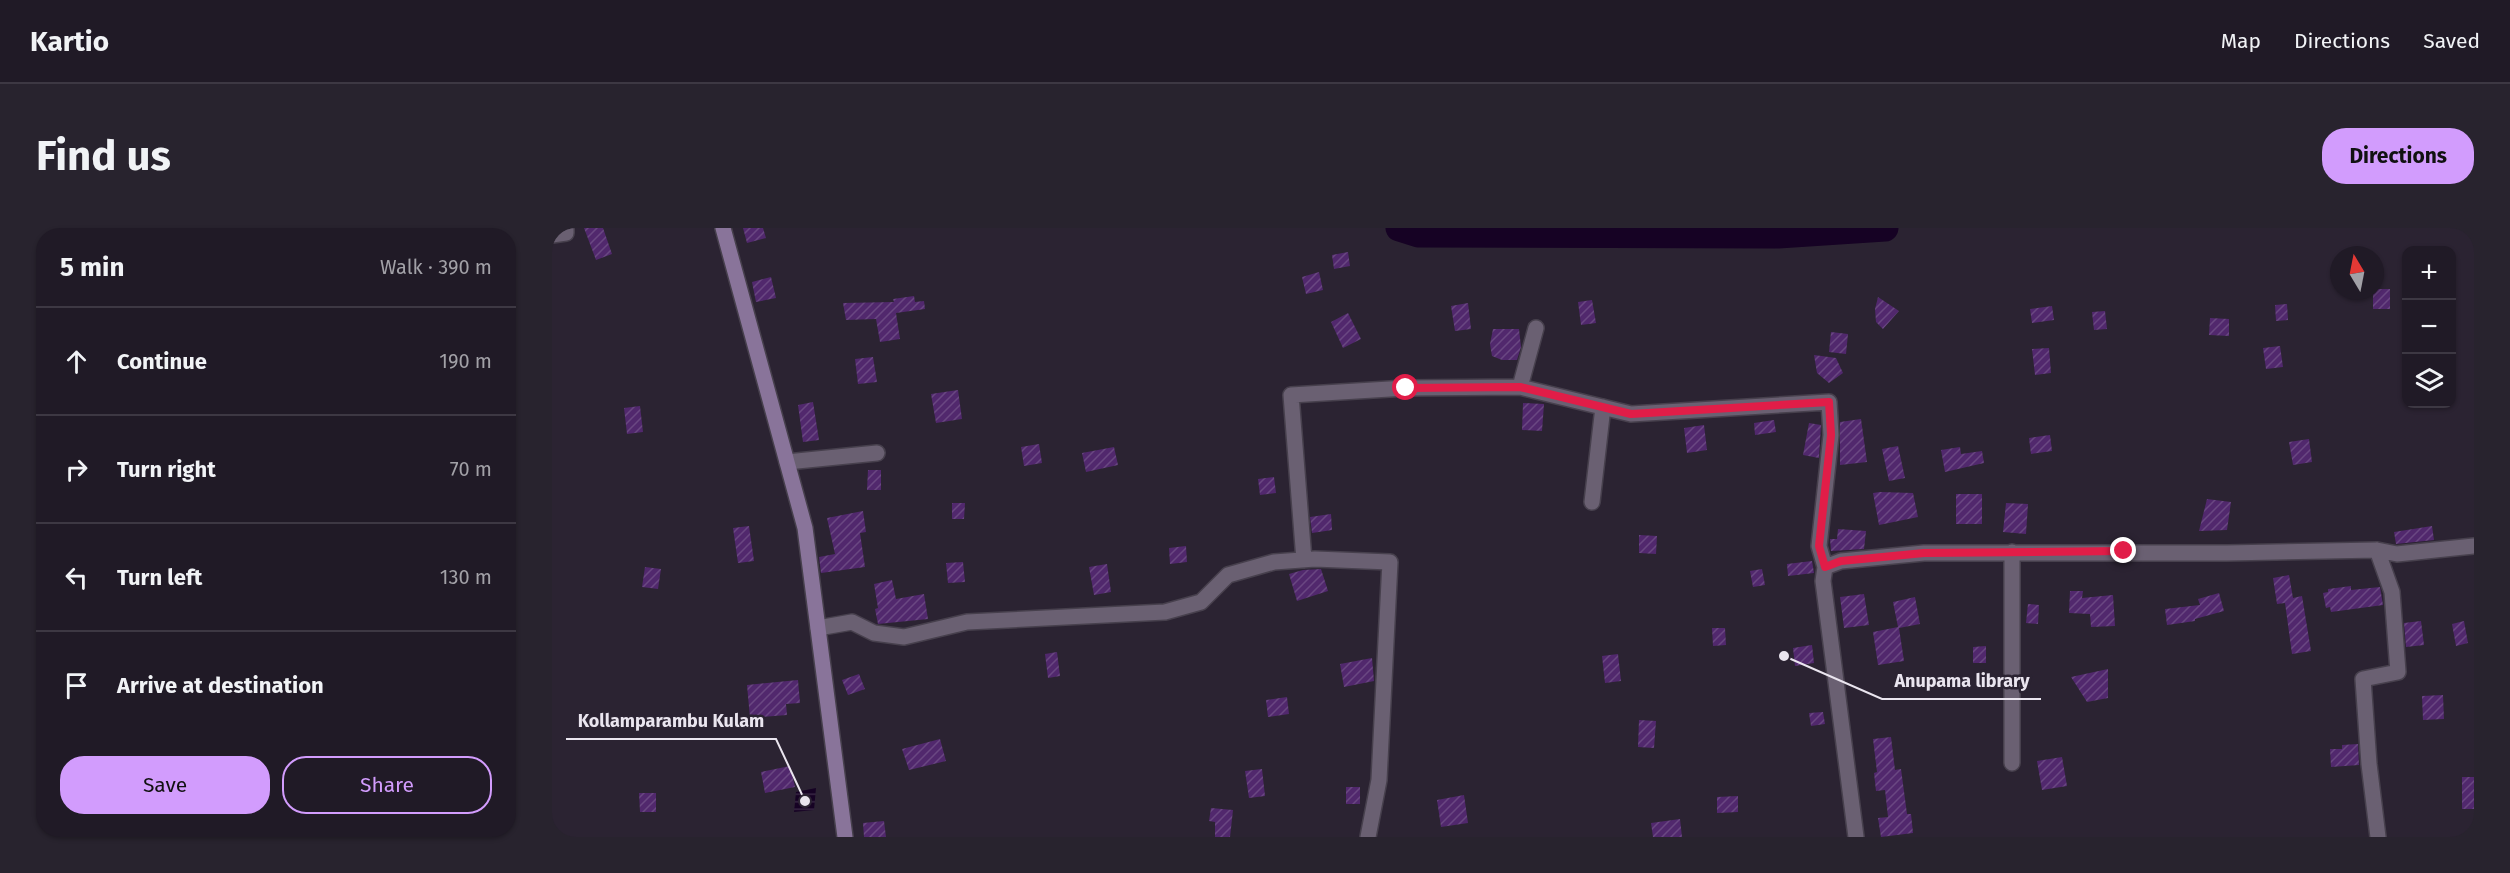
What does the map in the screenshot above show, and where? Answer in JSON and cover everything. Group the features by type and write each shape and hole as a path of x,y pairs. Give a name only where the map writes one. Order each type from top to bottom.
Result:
{"main road":[{"path":"723,228 805,528 845,837"}],"street":[{"path":"552,235 566,233 566,228"},
{"path":"1520,387 1536,328"},
{"path":"1304,560 1291,395 1406,388 1520,387 1631,414 1829,402 1831,435 1819,546 1825,567 1823,581 1856,837"},
{"path":"1592,502 1603,407"},
{"path":"787,462 877,453"},
{"path":"1825,567 1841,561 1924,553 2227,553 2377,550 2397,554 2474,546"},
{"path":"2377,550 2392,592 2398,672 2363,679 2368,764 2378,837"},
{"path":"2012,552 2012,763"},
{"path":"818,628 852,622 874,633 904,637 967,622 1165,612 1201,602 1228,575 1274,562 1304,560 1390,562 1379,780 1368,837"}],"shaded area":[{"path":"816,788 814,810 794,812 796,792"}],"building":[{"path":"584,228 603,228 612,254 596,260"},
{"path":"743,228 763,228 766,238 747,243"},
{"path":"1348,252 1350,266 1334,269 1332,255"},
{"path":"1319,272 1323,290 1306,294 1302,277"},
{"path":"771,277 776,298 756,302 752,282"},
{"path":"2384,289 2390,289 2390,309 2373,309 2373,300 2384,300"},
{"path":"914,296 915,302 924,301 925,309 896,313 900,339 880,342 876,319 846,320 843,303 894,302 893,299"},
{"path":"1878,297 1899,311 1883,329 1876,322 1875,309"},
{"path":"1592,300 1596,323 1581,325 1578,302"},
{"path":"1468,303 1471,329 1455,331 1451,306"},
{"path":"2287,304 2288,320 2276,321 2275,305"},
{"path":"2052,306 2054,320 2032,323 2030,309"},
{"path":"2105,311 2107,329 2094,330 2092,312"},
{"path":"1348,313 1361,339 1343,348 1331,322"},
{"path":"2210,318 2229,319 2229,336 2209,335"},
{"path":"1493,329 1519,329 1521,347 1517,360 1502,360 1492,356 1490,344"},
{"path":"1831,332 1848,334 1846,354 1829,352"},
{"path":"2280,346 2283,367 2266,369 2263,348"},
{"path":"2049,348 2051,373 2035,375 2032,349"},
{"path":"1814,355 1836,358 1843,373 1829,383 1817,373"},
{"path":"873,357 877,382 858,384 855,359"},
{"path":"958,390 962,419 936,423 931,394"},
{"path":"813,402 819,440 803,442 798,405"},
{"path":"1523,403 1544,404 1542,431 1522,430"},
{"path":"640,406 643,432 627,434 624,408"},
{"path":"1861,419 1867,462 1840,465 1840,422"},
{"path":"1774,420 1776,432 1755,435 1754,423"},
{"path":"1809,423 1821,425 1819,458 1803,455"},
{"path":"1704,425 1707,450 1687,453 1684,428"},
{"path":"2050,435 2052,451 2031,454 2029,438"},
{"path":"2309,439 2312,462 2293,465 2289,442"},
{"path":"1039,444 1042,463 1024,466 1021,447"},
{"path":"1898,446 1905,478 1889,481 1882,449"},
{"path":"1114,447 1118,465 1086,472 1082,453"},
{"path":"1960,447 1961,454 1982,451 1984,463 1945,472 1941,450"},
{"path":"868,470 881,470 881,490 867,490"},
{"path":"1274,477 1276,493 1260,495 1258,479"},
{"path":"1873,493 1913,493 1918,517 1879,525"},
{"path":"1956,494 1982,494 1982,524 1956,524"},
{"path":"2207,499 2231,502 2227,530 2199,531"},
{"path":"952,503 965,503 964,519 952,519"},
{"path":"2006,503 2028,504 2026,534 2003,532"},
{"path":"863,511 866,532 860,533 865,567 821,573 819,557 835,554 827,518"},
{"path":"1331,514 1332,530 1312,533 1310,517"},
{"path":"749,526 754,561 738,563 733,528"},
{"path":"2432,526 2434,540 2396,544 2394,532"},
{"path":"1838,529 1866,531 1864,549 1831,551 1830,539 1837,539"},
{"path":"1639,535 1657,536 1656,554 1639,553"},
{"path":"1186,546 1187,562 1170,564 1169,548"},
{"path":"1812,561 1814,573 1788,576 1787,564"},
{"path":"963,562 965,582 948,583 946,563"},
{"path":"1107,564 1111,592 1094,595 1089,567"},
{"path":"645,567 661,569 658,589 642,587"},
{"path":"1321,569 1328,591 1297,601 1289,574"},
{"path":"1762,569 1765,585 1753,587 1750,571"},
{"path":"2289,575 2293,598 2302,596 2311,651 2292,654 2285,603 2277,604 2273,578"},
{"path":"892,580 896,599 924,594 928,619 878,624 874,584"},
{"path":"2351,586 2351,590 2380,587 2383,605 2331,612 2330,607 2326,608 2323,593 2328,592 2328,589"},
{"path":"2070,591 2083,591 2082,598 2113,595 2115,626 2091,627 2090,614 2069,613"},
{"path":"2219,593 2224,611 2195,619 2195,621 2167,625 2165,609 2200,605 2198,599"},
{"path":"1864,594 1869,625 1844,628 1840,597"},
{"path":"1915,597 1920,624 1899,628 1904,661 1878,665 1873,632 1898,627 1893,602"},
{"path":"2028,604 2039,605 2038,624 2026,623"},
{"path":"2421,621 2424,645 2406,647 2404,623"},
{"path":"2464,621 2468,643 2456,646 2452,624"},
{"path":"1712,628 1725,628 1726,645 1713,646"},
{"path":"1812,645 1814,663 1795,666 1793,648"},
{"path":"1986,646 1986,663 1973,663 1973,647"},
{"path":"1057,652 1060,676 1048,678 1045,654"},
{"path":"1618,654 1621,681 1605,683 1602,656"},
{"path":"1372,658 1374,681 1344,687 1340,664"},
{"path":"2108,669 2108,698 2087,702 2071,677"},
{"path":"859,674 865,689 848,695 842,680"},
{"path":"798,680 800,703 786,704 787,715 750,718 747,685"},
{"path":"2443,695 2444,719 2423,720 2422,696"},
{"path":"1287,697 1289,714 1268,717 1266,700"},
{"path":"1823,712 1825,724 1811,726 1809,713"},
{"path":"1639,720 1656,721 1654,748 1638,747"},
{"path":"1891,737 1895,770 1901,769 1907,814 1911,814 1913,833 1881,837 1878,818 1888,817 1885,790 1876,791 1874,773 1877,772 1873,739"},
{"path":"940,739 946,761 909,770 902,749"},
{"path":"2358,744 2359,765 2331,767 2330,749 2342,749 2342,745"},
{"path":"2062,757 2067,786 2042,790 2037,761"},
{"path":"790,766 795,787 765,793 761,772"},
{"path":"1262,769 1265,796 1249,798 1245,771"},
{"path":"2462,777 2474,777 2474,809 2462,809"},
{"path":"1346,787 1360,787 1360,804 1346,804"},
{"path":"639,793 656,793 656,812 640,812"},
{"path":"1464,795 1468,823 1441,827 1437,800"},
{"path":"1738,796 1738,812 1717,813 1717,797"},
{"path":"1211,808 1233,810 1230,837 1215,837 1215,822 1209,821"},
{"path":"1680,819 1682,837 1653,837 1651,823"},
{"path":"884,821 886,837 864,837 863,823"}],"waterway":[{"path":"1399,228 1418,234 1778,235 1885,228"}],"place":[{"name":"Anupama library","path":"1784,656"},
{"name":"Kollamparambu Kulam","path":"805,801"}],"route":[{"path":"1406,388 1520,387 1631,414 1829,402 1831,435 1819,546 1825,567 1841,561 1924,553 2124,551"}]}
